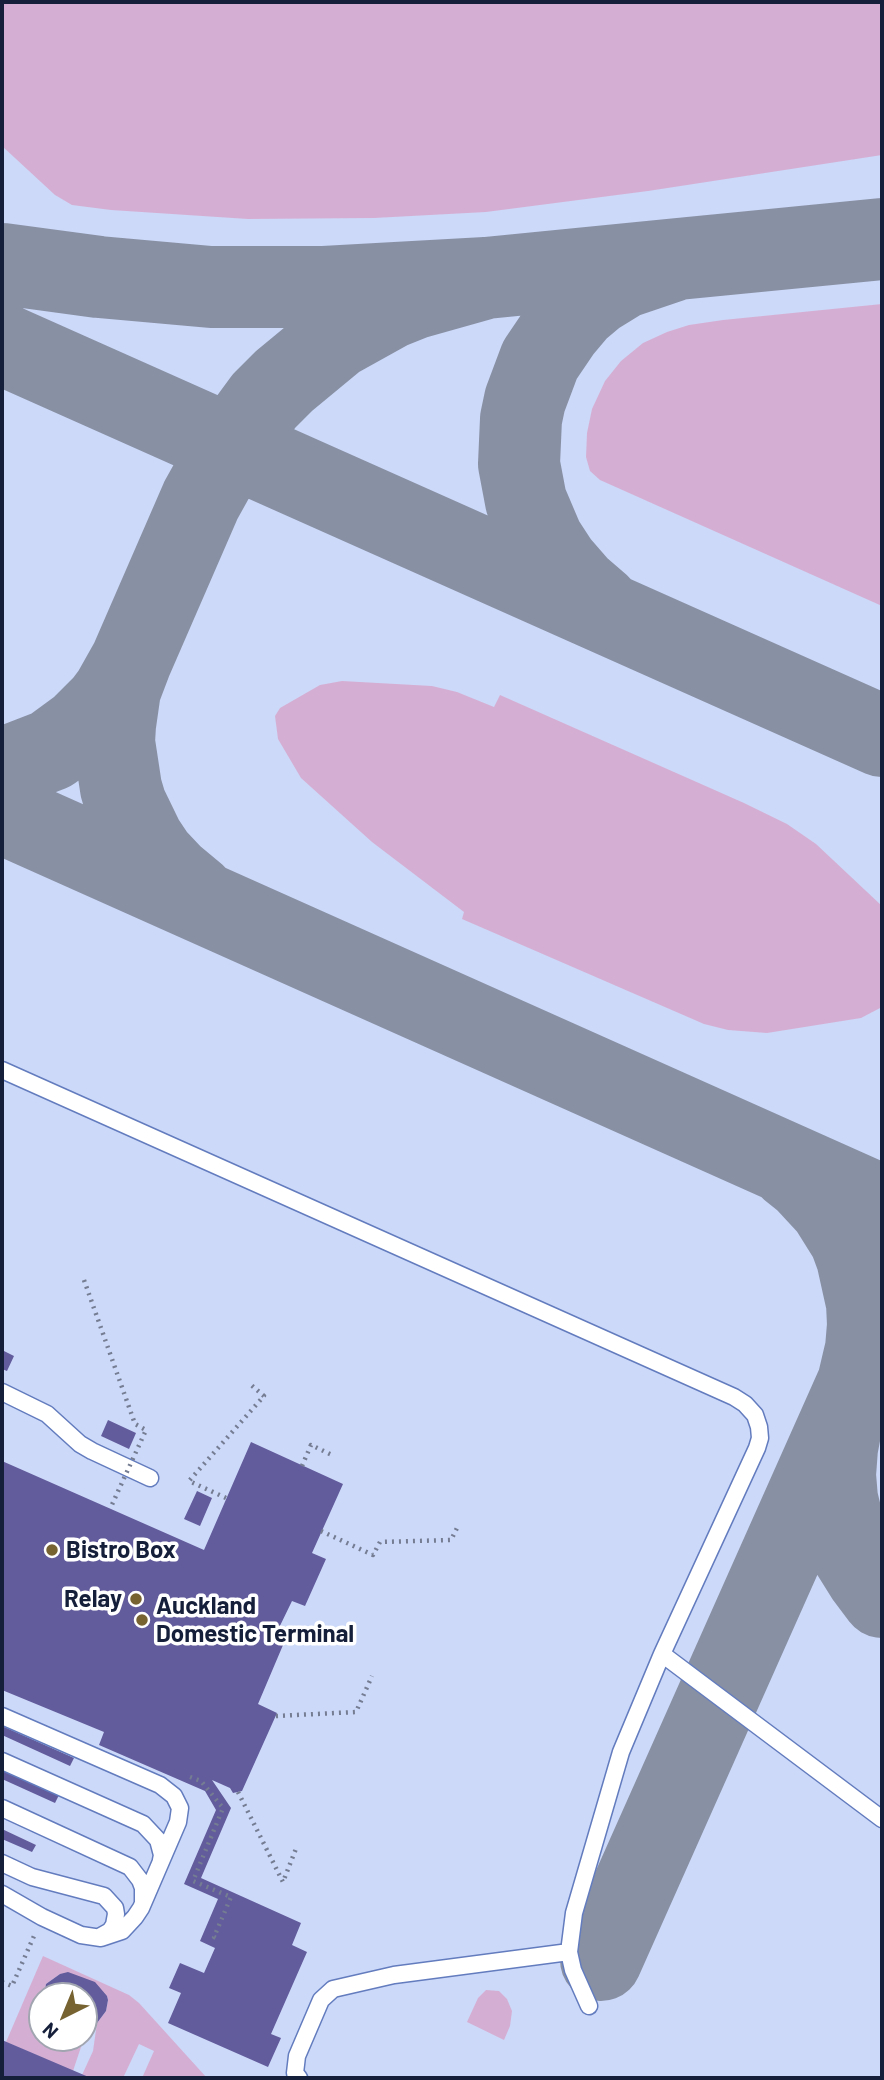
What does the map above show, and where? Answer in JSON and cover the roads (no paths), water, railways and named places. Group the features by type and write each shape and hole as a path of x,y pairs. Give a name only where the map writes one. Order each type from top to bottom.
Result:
{"lane":[{"path":"2,1070 734,1397 746,1404 755,1415 760,1427 757,1448 662,1654 621,1752 574,1913 569,1952 573,1970 589,2007"},
{"path":"2,1392 47,1414 80,1444 92,1451 150,1478"},
{"path":"662,1654 882,1819"},
{"path":"2,1716 167,1789 178,1803 180,1815 135,1917 122,1931 109,1937 91,1937 64,1927 2,1894"},
{"path":"2,1761 143,1824 158,1840 162,1855 160,1863"},
{"path":"2,1808 130,1867 143,1888 143,1903"},
{"path":"2,1863 32,1877 95,1892 110,1901 116,1914 114,1925 104,1935 91,1937"},
{"path":"299,2078 295,2073 297,2056 321,2000 333,1989 394,1975 569,1952"}],"place":[{"name":"Bistro Box","path":"52,1550"},
{"name":"Relay","path":"136,1599"},
{"name":"Auckland Domestic Terminal","path":"142,1620"}]}
